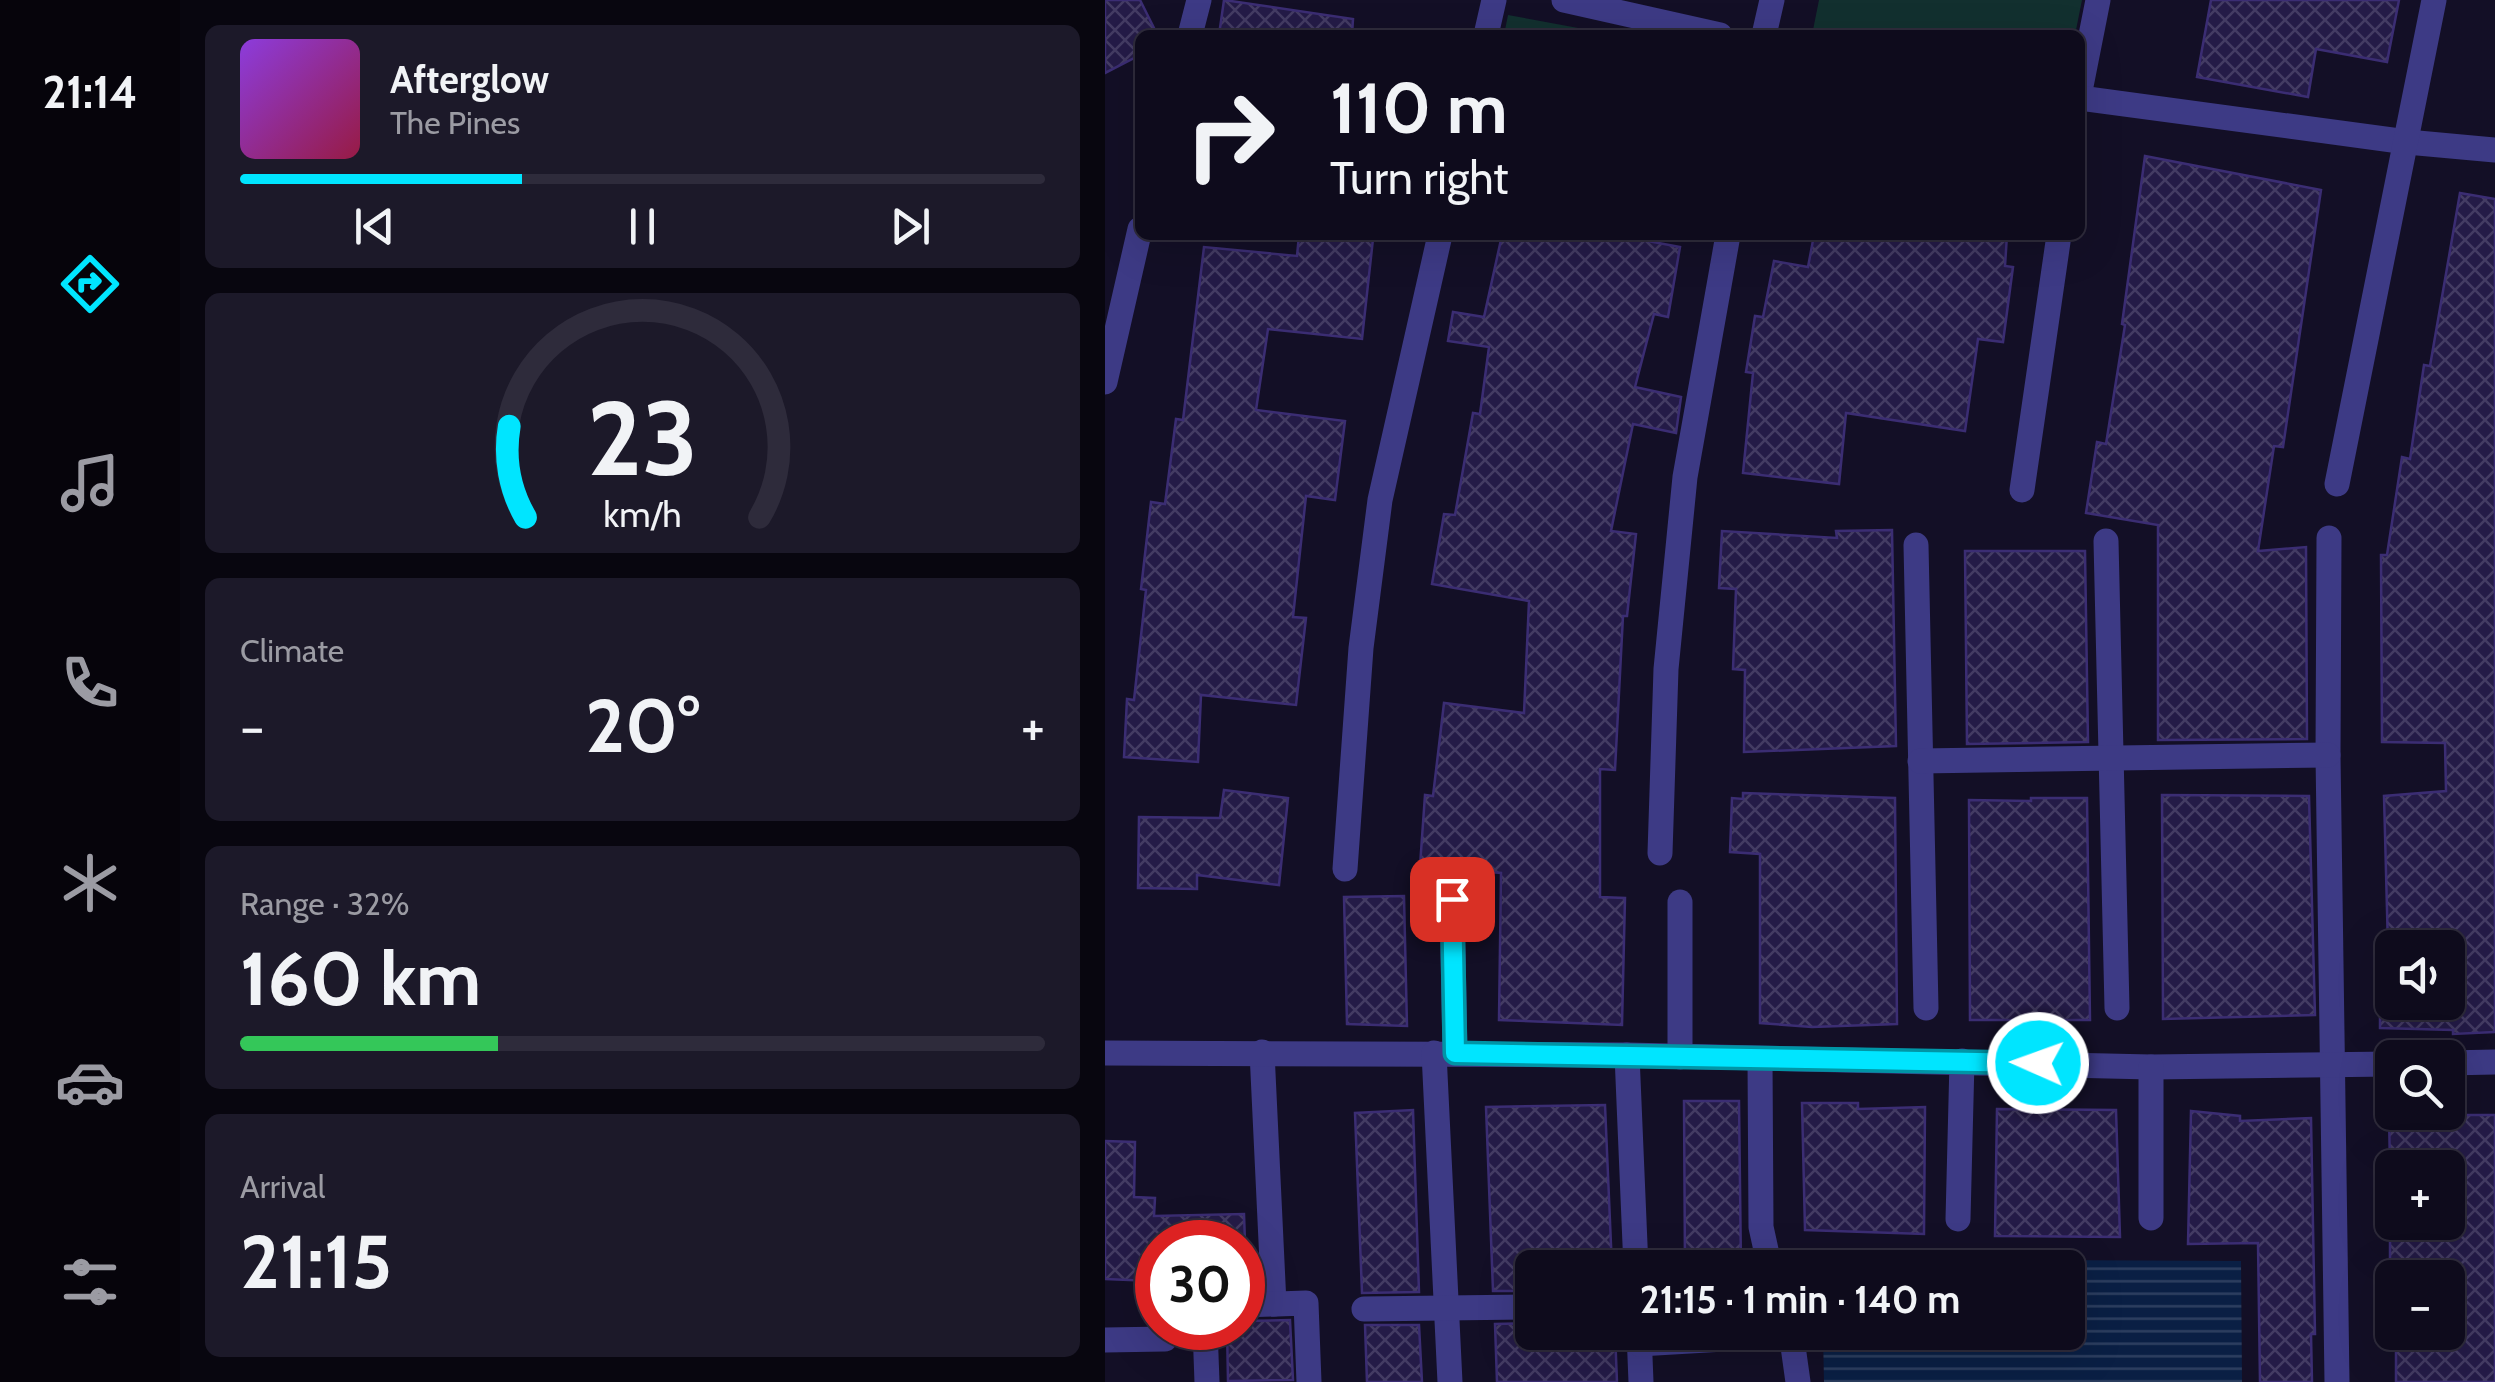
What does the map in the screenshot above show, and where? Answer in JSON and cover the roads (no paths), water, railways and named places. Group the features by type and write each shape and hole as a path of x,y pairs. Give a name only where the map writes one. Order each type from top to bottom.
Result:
{"street":[{"path":"1191,30 1199,0"},
{"path":"1486,30 1493,0"},
{"path":"1564,0 1697,30"},
{"path":"1765,30 1771,0"},
{"path":"2085,69 2098,0"},
{"path":"2337,484 2434,0"},
{"path":"2085,96 2407,142 2495,150"},
{"path":"1105,382 1137,240"},
{"path":"1345,868 1361,648 1380,500 1439,240"},
{"path":"1659,854 1666,669 1685,477 1727,240"},
{"path":"2022,490 2058,240"},
{"path":"2329,538 2328,755 2337,1382"},
{"path":"2106,541 2117,1008"},
{"path":"1916,545 1925,1008"},
{"path":"1920,762 2328,755"},
{"path":"1450,1382 1444,1053 1452,899"},
{"path":"1679,1057 1680,902"},
{"path":"1105,1052 1962,1060 2151,1067 2375,1065"},
{"path":"1261,1052 1274,1304"},
{"path":"1627,1056 1635,1250"},
{"path":"1760,1060 1761,1227 1766,1250"},
{"path":"1958,1219 1962,1060"},
{"path":"2465,1063 2495,1062"},
{"path":"2151,1067 2151,1218"},
{"path":"1265,1305 1306,1303 1309,1382"},
{"path":"1364,1309 1515,1307"},
{"path":"1105,1340 1135,1340"},
{"path":"1206,1350 1207,1382"},
{"path":"1640,1350 1641,1382"},
{"path":"1793,1350 1798,1382"}],"water":[{"path":"2085,1260 2241,1261 2242,1382 1824,1382 1823,1350 2085,1350"}]}
